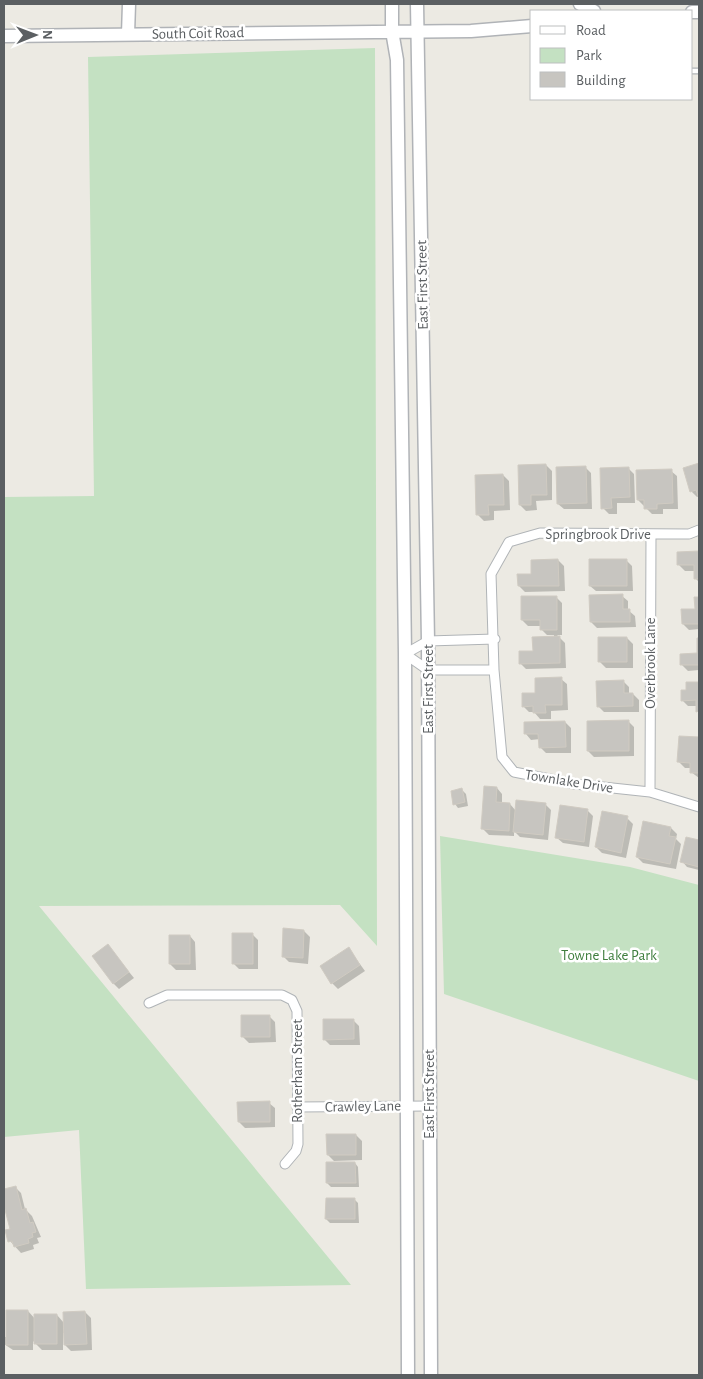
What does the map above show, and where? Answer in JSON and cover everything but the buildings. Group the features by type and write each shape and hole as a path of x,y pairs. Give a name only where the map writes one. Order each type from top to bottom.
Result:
{"main road":[{"path":"128,4 128,34"},
{"name":"East First Street","path":"392,4 392,31 397,60 405,654 408,1375"},
{"name":"East First Street","path":"417,4 428,641 431,1375"},
{"path":"580,4 592,10"},
{"name":"South Coit Road","path":"4,36 472,31 530,26"}],"street":[{"name":"Springbrook Drive","path":"495,639 491,574 509,542 540,533 689,534 699,530"},
{"name":"Overbrook Lane","path":"650,792 651,534"},
{"path":"494,670 428,670 405,654 428,641 495,639"},
{"name":"Townlake Drive","path":"495,639 494,670 502,756 514,772 575,784 650,792 699,807"},
{"name":"Rotherham Street","path":"149,1002 167,995 287,996 292,1000 297,1011 298,1144 296,1151 285,1164"},
{"name":"Crawley Lane","path":"297,1107 429,1106"}],"green space":[{"path":"375,48 377,946 340,905 39,906 351,1285 86,1289 79,1130 4,1137 4,497 94,496 88,57"},
{"name":"Towne Lake Park","path":"440,836 630,867 699,885 699,1081 444,994"}]}
